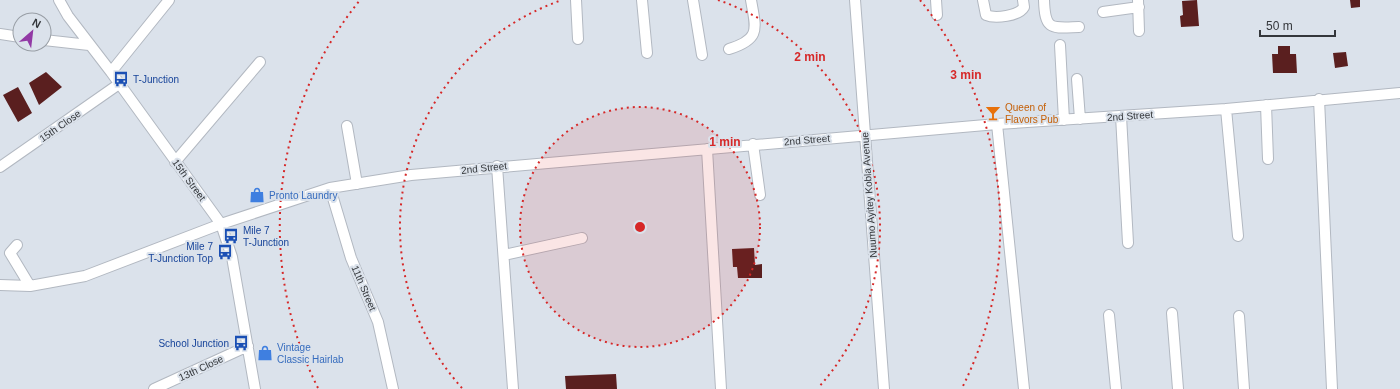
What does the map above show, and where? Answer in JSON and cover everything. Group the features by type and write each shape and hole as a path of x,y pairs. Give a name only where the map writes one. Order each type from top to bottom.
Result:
{"street":[{"name":"15th Street","path":"59,0 68,16 111,72 221,224 232,257 255,389"},
{"path":"111,72 169,0"},
{"path":"576,0 578,39"},
{"path":"642,0 647,53"},
{"path":"693,0 702,55"},
{"path":"729,49 745,44 754,34 754,20 751,0"},
{"name":"Nuumo Ayitey Kobla Avenue","path":"855,0 884,389"},
{"path":"936,0 937,15"},
{"path":"983,0 986,15 992,17 1019,13 1024,8 1023,0"},
{"path":"1044,0 1045,18 1047,22 1057,28 1079,27"},
{"path":"1103,12 1138,4 1139,31"},
{"path":"0,34 12,36"},
{"path":"52,41 89,45"},
{"path":"1060,45 1064,120"},
{"path":"176,162 260,62"},
{"path":"1077,79 1080,119"},
{"name":"15th Close","path":"0,167 119,84"},
{"name":"2nd Street","path":"0,285 30,286 85,276 221,224 330,188 411,175 497,166 997,124 1226,109 1319,99 1400,94"},
{"path":"1319,99 1332,389"},
{"path":"1266,105 1268,159"},
{"path":"1226,109 1238,236"},
{"path":"1121,116 1128,243"},
{"path":"997,124 1024,389"},
{"path":"346,126 357,184"},
{"path":"753,144 760,195"},
{"path":"707,148 721,389"},
{"path":"497,166 513,389"},
{"name":"11th Street","path":"330,188 351,258 378,322 393,389"},
{"path":"504,255 582,238"},
{"path":"17,245 10,253 30,286"},
{"path":"1172,313 1178,389"},
{"path":"1109,315 1116,389"},
{"path":"1239,316 1244,389"},
{"name":"13th Close","path":"154,389 248,346"}],"building":[{"path":"1197,0 1199,26 1181,27 1180,16 1183,15 1182,1"},
{"path":"1350,0 1360,0 1360,7 1351,8"},
{"path":"1278,46 1290,46 1290,54 1296,54 1297,73 1273,73 1272,54 1278,54"},
{"path":"1346,52 1348,66 1335,68 1333,53"},
{"path":"46,72 62,87 39,105 29,83"},
{"path":"18,87 32,113 18,122 3,95"},
{"path":"754,248 755,265 762,264 762,278 738,278 737,267 733,267 732,249"},
{"path":"616,374 617,389 566,389 565,376"}],"place":[{"name":"T-Junction","path":"121,79"},
{"name":"Queen of Flavors Pub","path":"993,113"},
{"name":"Pronto Laundry","path":"257,195"},
{"name":"Mile 7 T-Junction","path":"231,236"},
{"name":"Mile 7 T-Junction Top","path":"225,252"},
{"name":"School Junction","path":"241,343"},
{"name":"Vintage Classic Hairlab","path":"265,353"}]}
